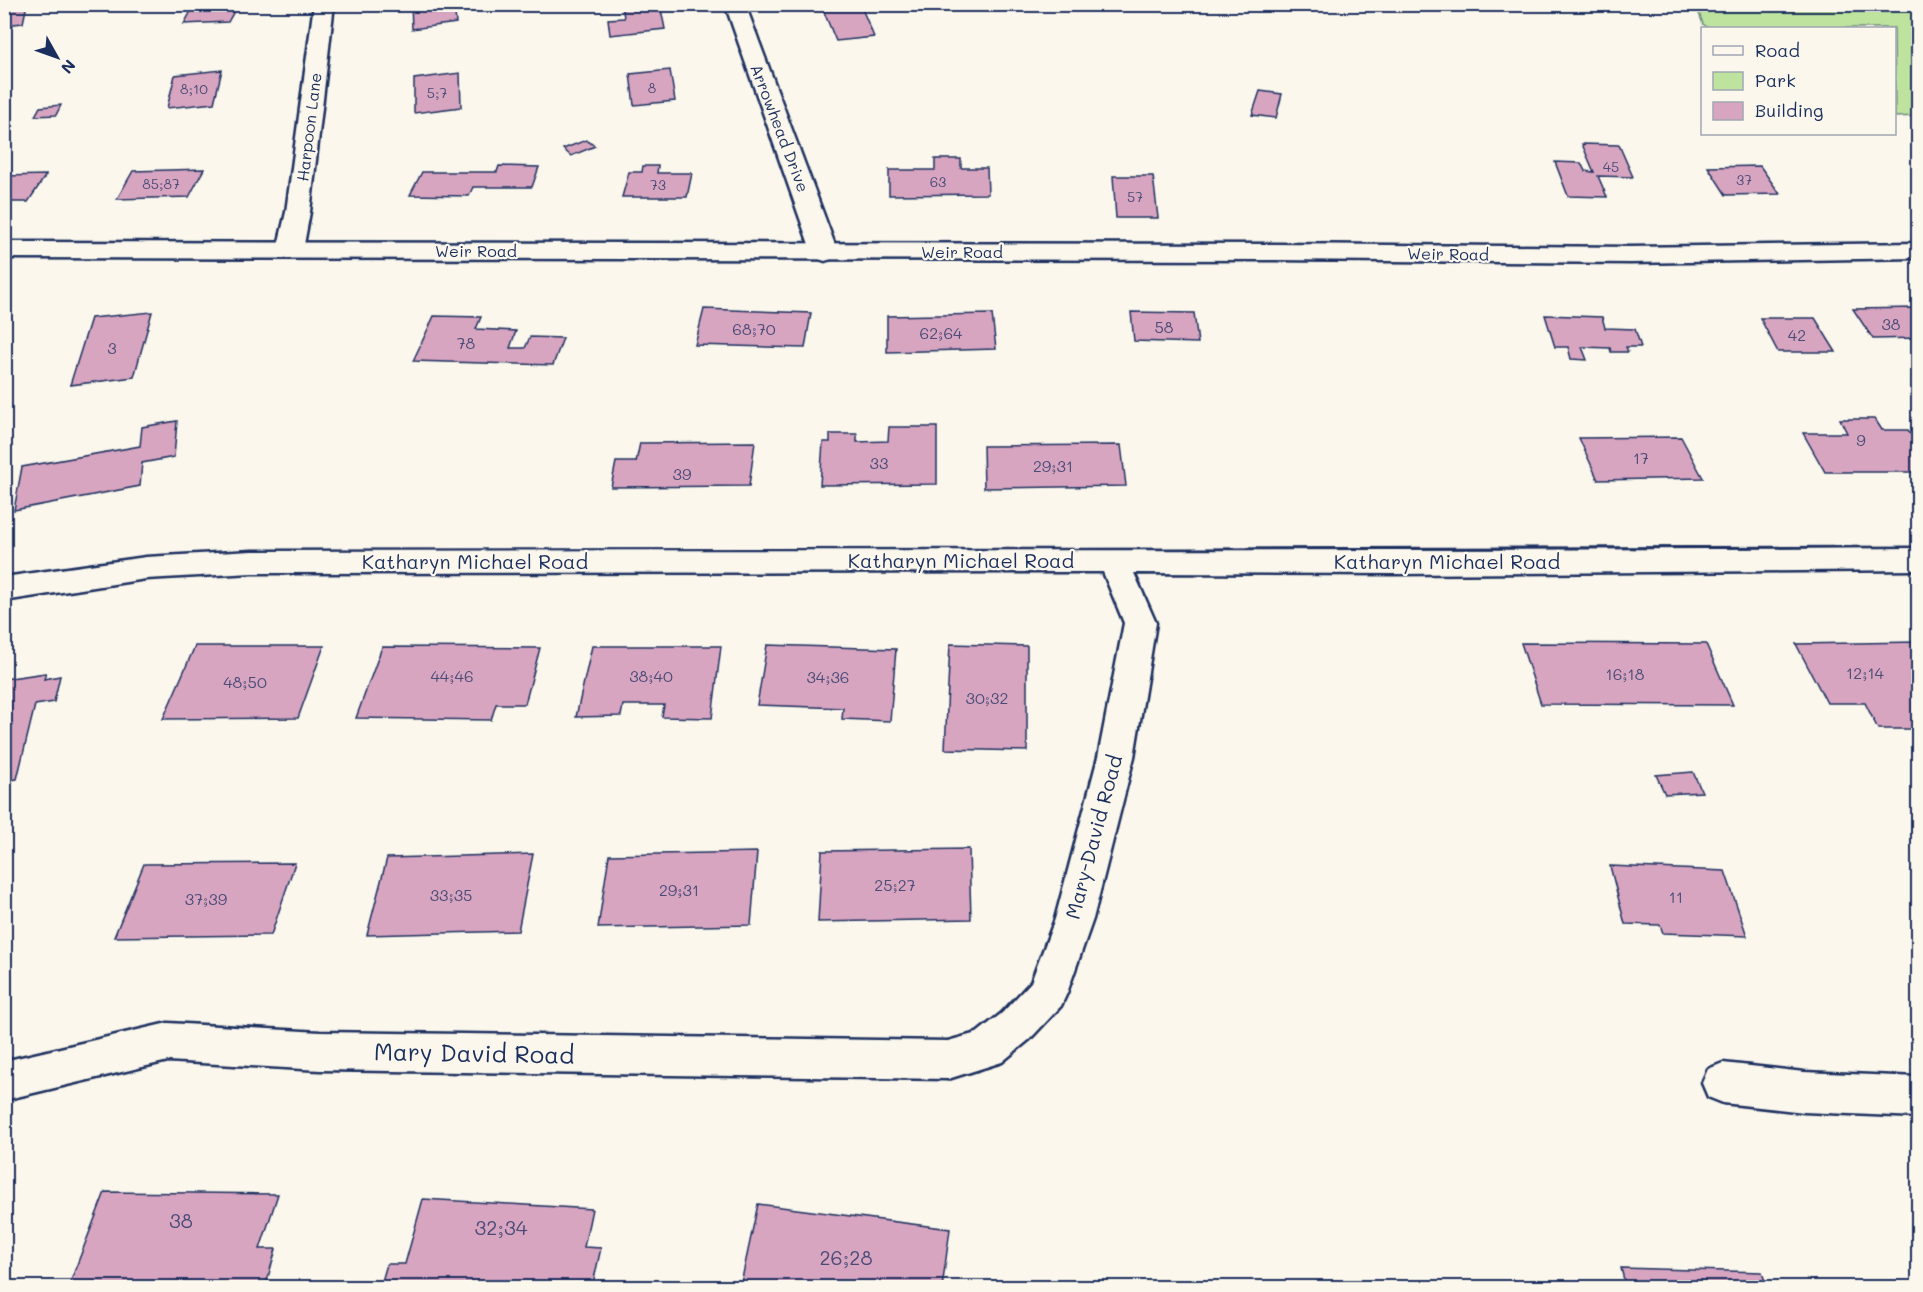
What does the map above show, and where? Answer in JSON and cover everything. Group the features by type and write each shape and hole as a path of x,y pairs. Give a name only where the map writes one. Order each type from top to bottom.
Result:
{"street":[{"name":"Harpoon Lane","path":"290,250 298,212 324,4"},
{"name":"Arrowhead Drive","path":"735,4 825,253"},
{"name":"Weir Road","path":"4,250 1275,252 1631,255 1918,251"},
{"name":"Katharyn Michael Road","path":"4,589 146,568 252,562 1396,563 1918,559"},
{"name":"Mary-David Road","path":"948,1060 988,1049 1016,1026 1047,993 1074,919 1116,757 1140,623 1114,562"},
{"name":"Mary David Road","path":"4,1081 168,1042 332,1051 948,1060"},
{"path":"1723,1083 1804,1092 1918,1097"}],"green space":[{"path":"1696,5 1918,5 1918,116 1896,117 1896,27 1707,27 1703,24"}],"building":[{"path":"4,4 27,4 23,23 4,25"},
{"path":"195,4 238,4 228,22 184,24"},
{"path":"411,4 454,4 456,23 412,29"},
{"path":"622,4 660,4 665,29 610,35 608,19 624,18"},
{"path":"860,4 874,37 836,41 821,5"},
{"path":"222,70 214,103 167,108 175,75"},
{"path":"670,70 675,101 634,105 630,74"},
{"path":"460,73 461,107 414,113 414,79"},
{"path":"1260,91 1282,94 1276,118 1252,115"},
{"path":"61,105 56,115 35,116 40,107"},
{"path":"586,140 595,146 571,156 563,149"},
{"path":"1582,144 1619,145 1633,177 1598,176 1607,197 1568,196 1555,162 1581,163 1585,171 1594,172"},
{"path":"935,159 961,159 961,168 987,168 988,194 889,195 889,170 935,170"},
{"path":"499,166 539,167 532,187 473,187 469,196 410,195 422,172 497,172"},
{"path":"643,166 658,166 657,173 692,173 687,197 622,197 629,172 642,172"},
{"path":"1760,166 1780,194 1726,195 1708,167"},
{"path":"204,169 189,197 117,199 133,171"},
{"path":"46,175 28,202 4,202 4,176"},
{"path":"1113,176 1153,176 1158,218 1116,218"},
{"path":"1918,308 1918,338 1873,339 1853,309"},
{"path":"704,309 811,313 805,348 695,345"},
{"path":"152,312 134,377 70,385 91,318"},
{"path":"1131,312 1194,313 1198,343 1134,341"},
{"path":"992,314 996,349 887,352 887,316"},
{"path":"1545,315 1602,317 1605,328 1635,329 1641,347 1626,347 1628,352 1611,352 1610,348 1582,347 1587,360 1571,359 1568,347 1555,347"},
{"path":"434,316 481,317 476,329 516,331 510,348 525,348 530,337 563,338 553,365 413,361"},
{"path":"1760,318 1815,318 1836,352 1778,352"},
{"path":"1840,419 1875,419 1882,430 1908,430 1918,446 1918,472 1825,472 1803,433 1847,433"},
{"path":"177,421 174,457 142,463 140,486 14,510 22,467 140,446 142,427"},
{"path":"889,427 937,427 937,484 820,485 823,442 830,442 830,434 857,434 857,442 888,441"},
{"path":"1681,437 1703,478 1598,480 1579,438"},
{"path":"755,442 749,486 611,487 616,462 636,462 640,443"},
{"path":"1121,445 1126,486 984,488 983,446"},
{"path":"1918,642 1918,729 1878,729 1865,703 1827,703 1796,644"},
{"path":"1521,643 1706,644 1733,705 1541,704"},
{"path":"950,644 1027,646 1027,751 945,749"},
{"path":"767,645 896,649 890,721 842,719 843,708 757,705"},
{"path":"195,646 324,646 298,718 163,719"},
{"path":"592,646 721,646 712,718 662,717 664,705 623,705 621,716 576,717"},
{"path":"382,647 540,648 525,704 496,704 491,720 356,718"},
{"path":"46,673 44,679 60,676 54,702 35,705 17,779 4,781 4,679"},
{"path":"1693,772 1702,792 1665,794 1656,775"},
{"path":"969,849 971,919 818,922 822,851"},
{"path":"757,852 751,925 598,928 609,855"},
{"path":"533,854 518,931 367,935 387,858"},
{"path":"295,863 271,935 114,937 144,864"},
{"path":"1610,866 1725,871 1747,936 1663,933 1660,925 1625,924"},
{"path":"105,1192 278,1194 260,1249 276,1249 265,1288 68,1288"},
{"path":"423,1199 592,1209 584,1247 601,1248 592,1288 380,1288 387,1264 405,1264"},
{"path":"758,1204 950,1229 942,1288 740,1288"},
{"path":"1621,1268 1762,1272 1767,1288 1626,1288"}]}
